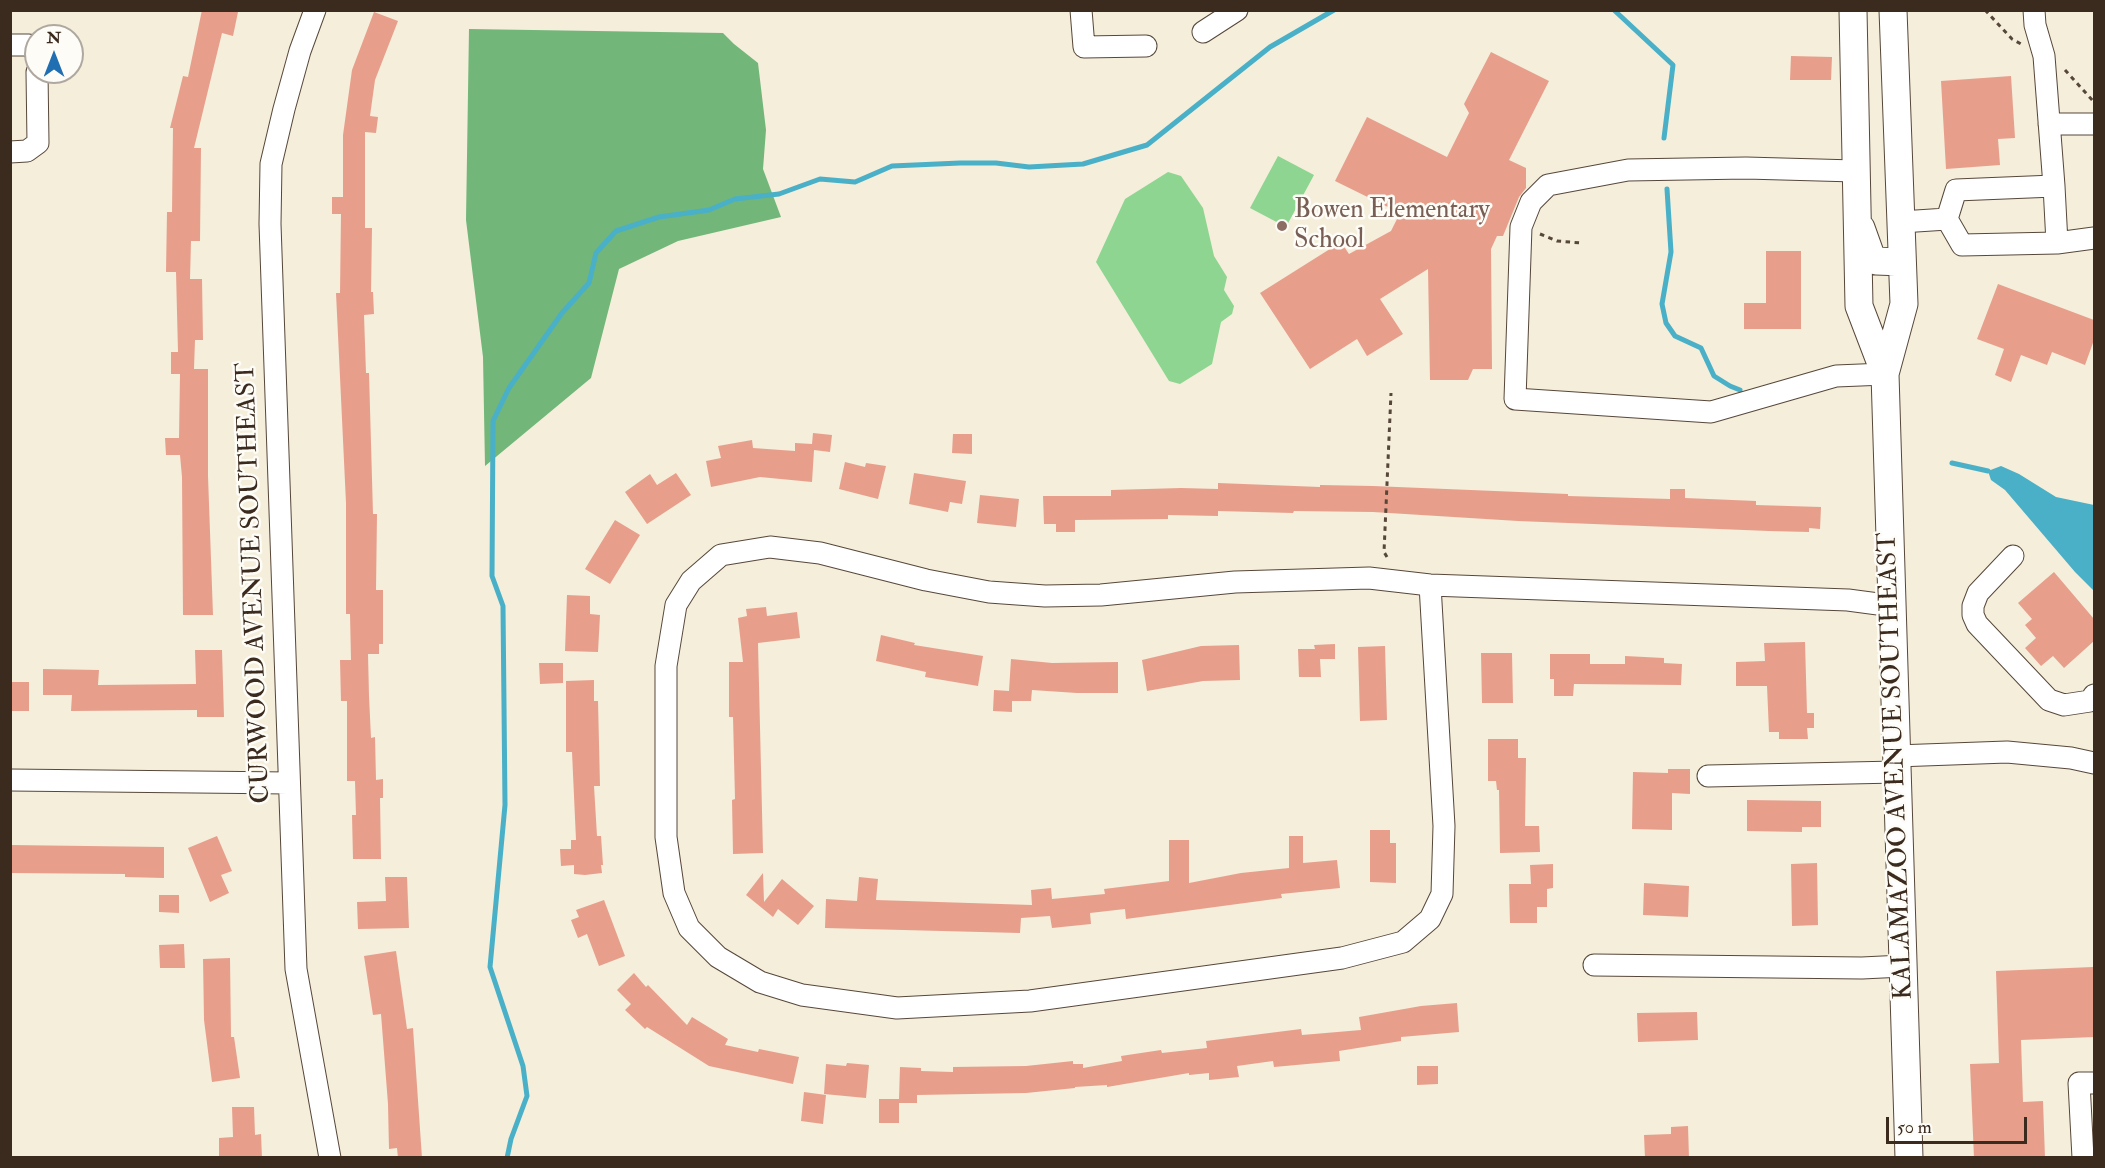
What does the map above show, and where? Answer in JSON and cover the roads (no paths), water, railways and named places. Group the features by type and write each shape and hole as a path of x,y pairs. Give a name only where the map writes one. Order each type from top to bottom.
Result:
{"main road":[{"name":"KALAMAZOO AVENUE SOUTHEAST","path":"1853,10 1859,306 1885,374"},
{"name":"KALAMAZOO AVENUE SOUTHEAST","path":"1893,10 1904,304 1885,374 1910,1158"},
{"path":"1856,206 1871,256 1876,261 1902,262"}],"street":[{"name":"CURWOOD AVENUE SOUTHEAST","path":"315,10 298,60 271,164 270,224 296,969 330,1158"},
{"path":"1082,10 1084,47 1146,46"},
{"path":"1203,32 1237,10"},
{"path":"2034,10 2035,25 2044,56 2057,243"},
{"path":"10,152 27,151 38,143 37,84"},
{"path":"2049,124 2094,124"},
{"path":"1855,171 1746,168 1628,170 1548,185 1531,202 1521,227 1515,399 1711,412 1735,407 1836,376 1885,374"},
{"path":"2054,186 1956,190 1947,219 1962,245 2057,243 2094,238"},
{"path":"1901,222 1947,219"},
{"path":"1430,585 1444,826 1442,894 1430,919 1403,942 1342,958 1030,1001 897,1008 801,995 760,982 718,957 689,928 674,893 666,837 666,666 676,605 691,581 721,555 770,548 820,553 947,584 989,592 1045,596 1101,595 1235,582 1369,578 1430,585 1848,600 1893,606"},
{"path":"2013,556 1978,593 1972,606 1977,624 2049,700 2064,705 2090,701 2094,694"},
{"path":"1708,776 1897,764 2007,752 2071,758 2094,763"},
{"path":"10,780 288,783"},
{"path":"1593,965 1850,968 1903,966"},
{"path":"2083,1158 2079,1083 2094,1083"}],"water":[{"path":"2001,466 2019,474 2056,497 2094,505 2094,591 2005,490 1991,480 1988,471"}],"waterway":[{"path":"507,1158 511,1139 527,1096 523,1066 490,967 505,805 503,606 492,576 493,421 509,388 562,313 589,283 596,253 616,231 659,217 709,210 735,199 779,194 820,179 855,182 892,166 996,163 1029,167 1083,164 1147,145 1270,47 1334,10"},
{"path":"1614,10 1673,65 1664,138"},
{"path":"1667,189 1671,252 1662,304 1666,323 1675,336 1701,348 1714,376 1740,390"},
{"path":"1952,463 1988,471"}],"place":[{"name":"Bowen Elementary School","path":"1282,226"}]}
